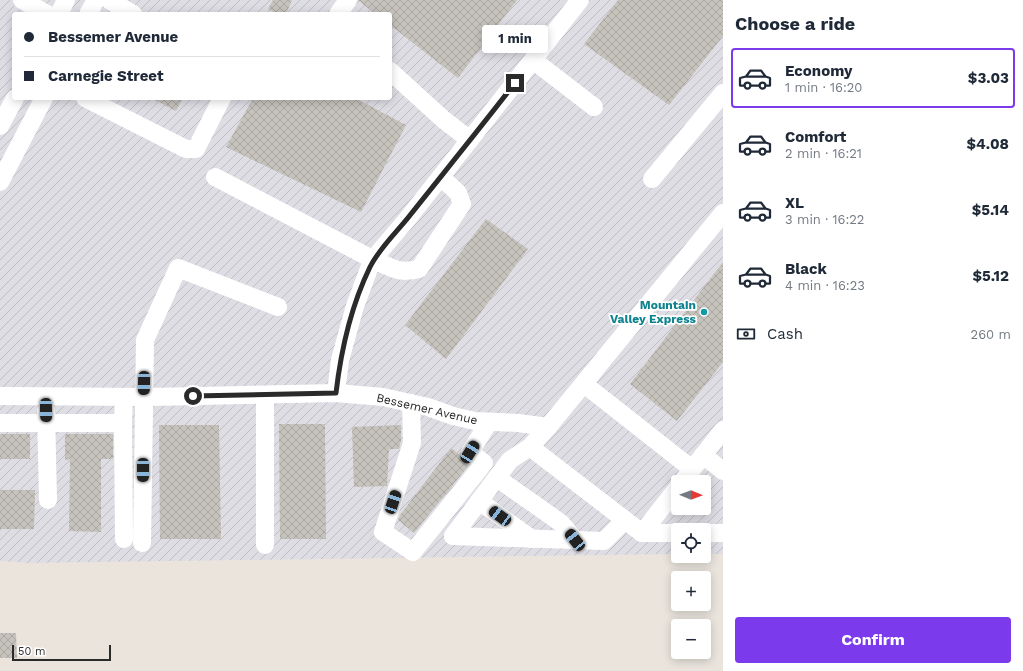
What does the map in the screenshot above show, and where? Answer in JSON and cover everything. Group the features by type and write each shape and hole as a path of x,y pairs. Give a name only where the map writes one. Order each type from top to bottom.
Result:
{"street":[{"path":"22,0 44,12"},
{"path":"60,12 66,0"},
{"path":"89,12 96,0"},
{"path":"109,0 130,12"},
{"path":"339,12 348,0"},
{"path":"336,393 340,360 355,306 370,266 580,0"},
{"path":"533,60 594,107"},
{"path":"392,73 444,120 470,140"},
{"path":"652,179 723,92"},
{"path":"0,182 43,100"},
{"path":"89,100 186,150 196,149 221,100"},
{"path":"215,177 374,260 400,272 420,268 462,204 458,193 441,177"},
{"path":"625,520 604,541 453,536 510,460 530,447 548,427 723,213"},
{"path":"142,543 145,340 178,268 278,307"},
{"path":"584,384 686,475"},
{"name":"Bessemer Avenue","path":"0,396 144,397 336,393 383,397 428,407 453,416 475,421 518,423 548,427"},
{"path":"264,395 265,545"},
{"path":"46,397 48,500"},
{"path":"124,397 124,539"},
{"path":"411,403 412,443 383,532 413,552 484,463 470,452 489,422"},
{"path":"0,423 123,423"},
{"path":"688,475 723,430"},
{"path":"530,447 642,533 671,533"},
{"path":"703,455 723,471"},
{"path":"497,478 561,523 575,540"},
{"path":"642,533 671,496"},
{"path":"480,501 532,538"},
{"path":"711,533 723,533"}],"shaded area":[{"path":"0,0 723,0 723,554 711,554 711,523 671,523 671,554 29,563 0,561"}],"building":[{"path":"273,0 292,0 287,12 274,12 268,9"},
{"path":"358,0 517,0 458,78 392,27 392,12 373,12"},
{"path":"618,0 723,0 723,36 669,105 584,44"},
{"path":"155,100 182,100 176,111"},
{"path":"252,100 359,100 406,125 361,212 226,147"},
{"path":"486,219 528,249 446,359 405,325"},
{"name":"Mountain Valley Express","path":"723,262 723,362 677,421 630,384"},
{"path":"279,424 325,424 326,539 280,539"},
{"path":"159,425 219,425 221,539 160,539"},
{"path":"401,425 401,441 399,449 389,449 387,486 354,487 352,427"},
{"path":"0,434 30,434 30,459 0,459"},
{"path":"65,434 113,434 113,459 101,459 101,532 69,531 70,459 65,460"},
{"path":"451,448 469,465 414,533 398,520 400,515"},
{"path":"0,490 35,490 34,529 0,529"},
{"path":"0,633 16,633 17,658 0,658"}],"place":[{"name":"Mountain Valley Express","path":"704,312"}],"route":[{"path":"193,396 336,393 340,360 347,333 370,266 380,251 409,217 515,83"}]}
